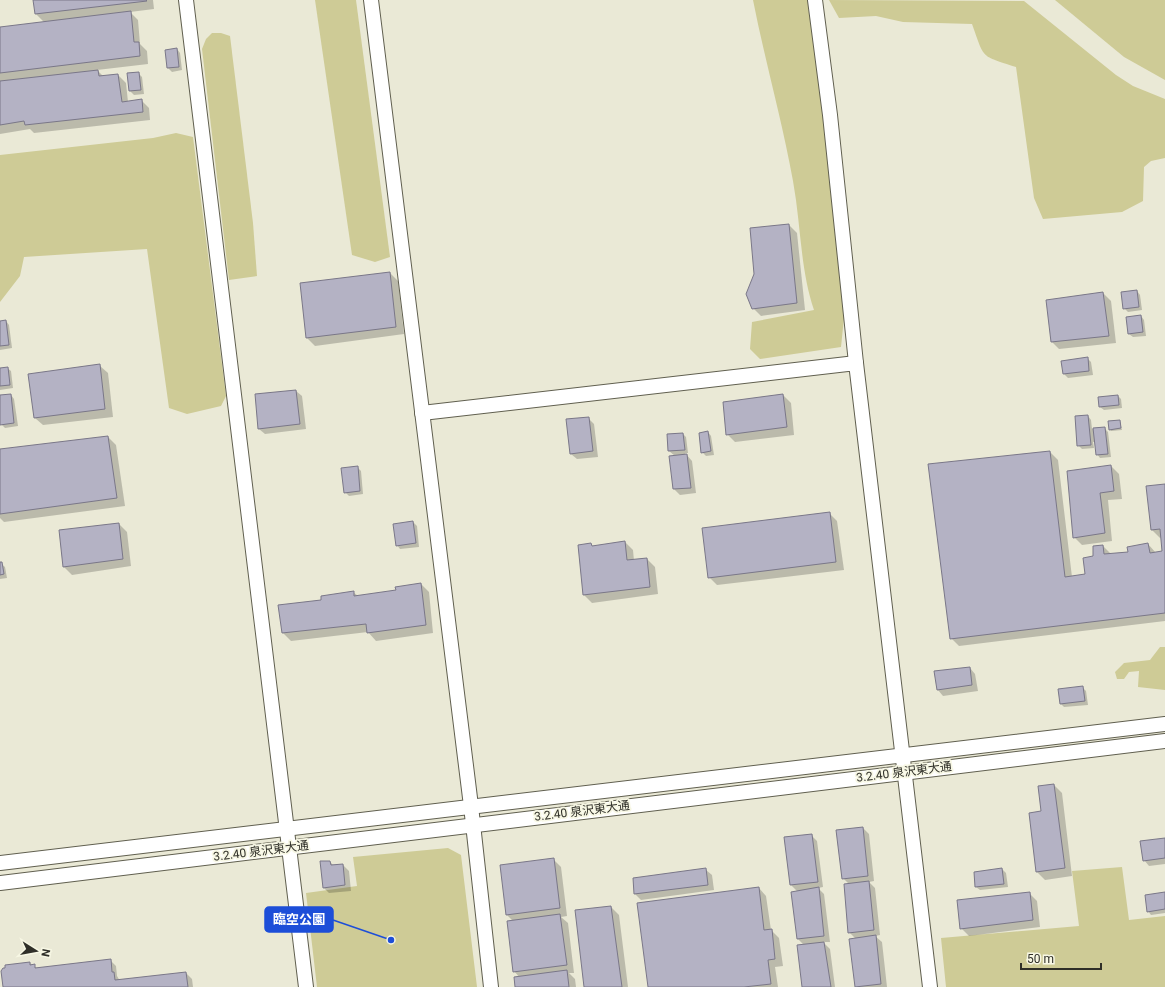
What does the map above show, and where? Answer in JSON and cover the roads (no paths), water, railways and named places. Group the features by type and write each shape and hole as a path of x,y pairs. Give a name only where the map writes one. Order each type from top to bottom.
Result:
{"street":[{"path":"186,0 306,987"},
{"path":"371,0 471,806 491,987"},
{"path":"815,0 831,123 856,363 930,987"},
{"path":"422,413 856,363"},
{"name":"3.2.40 泉沢東大通","path":"0,863 1165,724"},
{"name":"3.2.40 泉沢東大通","path":"0,883 1165,741"}],"place":[{"name":"臨空公園","path":"391,940"}]}
